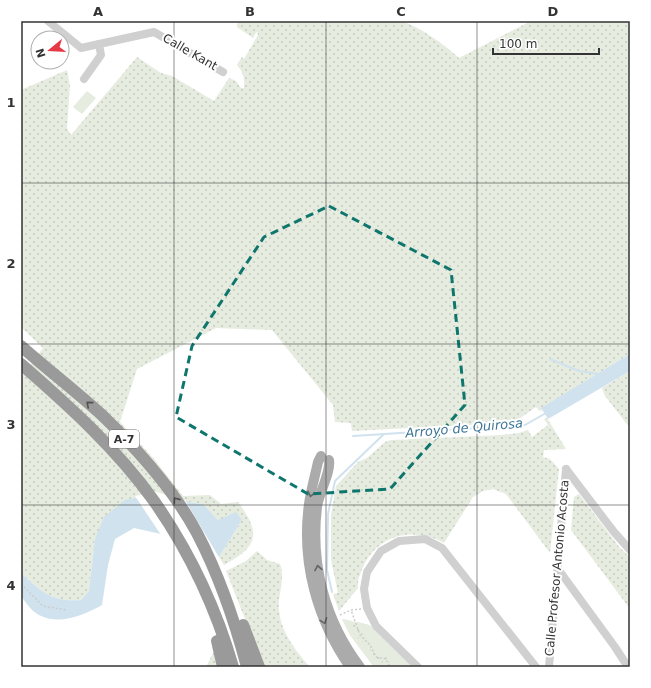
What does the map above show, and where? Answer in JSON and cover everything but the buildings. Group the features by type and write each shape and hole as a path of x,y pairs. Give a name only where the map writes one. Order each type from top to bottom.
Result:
{"highway":[{"name":"A-7","path":"21,346 104,418 151,467 177,501 197,533 245,643 247,667"},
{"name":"A-7","path":"24,366 89,427 122,464 167,534 205,607 223,647"},
{"path":"245,643 259,667"},
{"path":"223,647 223,667"},
{"path":"223,647 233,667"}],"main road":[{"path":"350,667 326,628 312,583 308,554 309,503 318,462 325,458 330,465 321,489 317,506 315,554 326,605 336,628 360,667"}],"street":[{"name":"Calle Kant","path":"48,21 81,48 154,32 223,72"},
{"path":"84,79 101,55 99,44"},
{"name":"Calle Profesor Antonio Acosta","path":"548,667 566,469 614,532 630,550"},
{"path":"418,667 376,626 367,608 364,589 367,572 381,552 399,541 425,540 442,548 536,667"},
{"path":"558,569 616,647 628,667"}],"path":[{"path":"21,584 43,606 67,610"},
{"path":"339,615 351,610 367,608"},
{"path":"351,610 360,635 370,645 376,657 386,659 390,667"}],"highlighted area":[{"path":"329,206 451,270 465,405 390,489 308,494 176,417 192,346 264,237"}],"shaded area":[{"path":"241,21 402,21 432,37 459,58 531,21 630,21 630,354 542,408 542,410 540,411 536,407 516,421 504,423 352,431 351,423 335,422 333,405 272,330 216,328 137,369 120,422 155,460 183,496 210,495 221,504 238,502 250,522 253,531 253,538 250,545 244,552 224,565 219,557 242,520 218,520 203,504 187,502 95,539 89,591 81,600 54,597 35,586 21,573 21,377 43,348 21,327 21,90 67,70 70,85 67,128 71,135 137,57 161,73 172,76 214,101 229,78 236,81 241,88 244,88 243,75 237,65 242,57 244,59 258,35 257,31 253,38 237,27 237,24"},
{"path":"87,91 96,98 82,114 73,107"},
{"path":"630,371 630,428 605,396 602,388"},
{"path":"547,418 566,449 544,450 543,457 550,459 559,469 550,553 506,494 493,489 483,491 473,497 444,543 422,535 410,534 399,536 379,546 371,554 364,565 359,579 358,588 339,611 333,594 338,593 331,560 331,515 336,486 358,462 367,458 385,442 391,440 502,435 519,433 528,430 532,437 548,425 544,419"},
{"path":"579,494 620,548 630,557 630,609 571,530 574,497"},
{"path":"257,551 267,560 280,564 282,570 282,582 279,599 280,618 290,641 310,667 264,667 226,571 246,561"},
{"path":"342,619 369,625 413,667 374,667 350,635"},
{"path":"342,619 352,621 355,635 370,648 372,657 380,660 387,667 374,667 350,635"},
{"path":"358,622 369,625 412,667 391,667 388,658 377,655 363,635 357,624"},
{"path":"215,649 217,667 206,667"}],"water":[{"path":"630,354 630,371 548,419 541,408"},
{"path":"156,494 187,502 203,504 218,520 236,512 242,520 219,557 191,551 161,534 134,528 115,539 108,565 102,605 77,616 59,619 50,619 33,611 21,596 21,573 35,586 54,597 81,600 89,591 95,539 104,517 125,500"}],"pier":[{"path":"156,492 185,500 220,559 190,553 163,538 135,496"}],"waterway":[{"path":"550,359 579,371 598,374"},
{"name":"Arroyo de Quirosa","path":"353,436 525,425 546,413"},
{"path":"332,592 327,570 328,514 335,481 384,434"}]}
